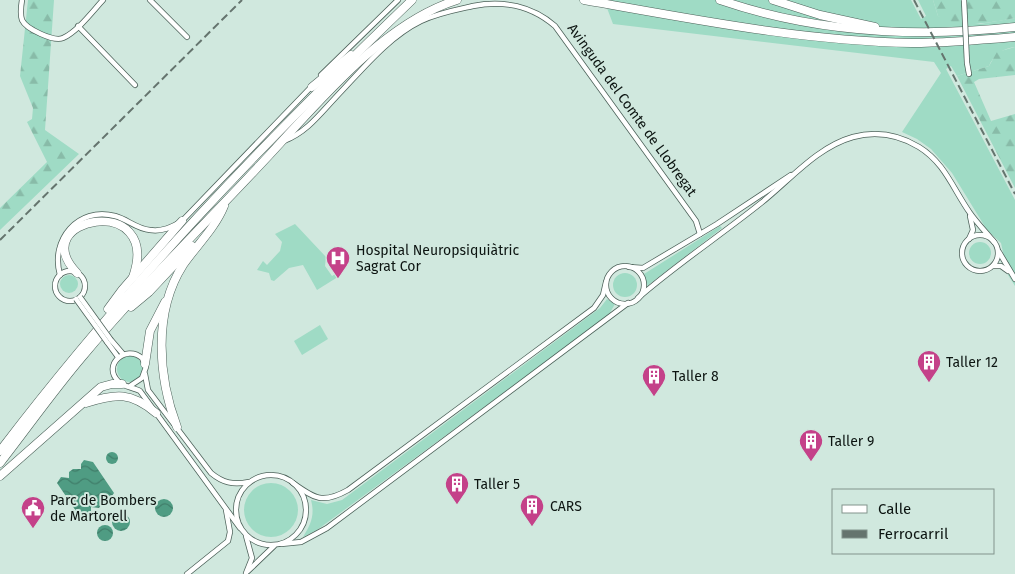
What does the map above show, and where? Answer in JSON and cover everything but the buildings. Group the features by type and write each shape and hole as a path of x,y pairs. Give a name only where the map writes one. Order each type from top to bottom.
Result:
{"highway":[{"path":"94,331 231,182 374,36 412,0"},
{"path":"0,463 83,356 116,318 339,82 389,36 421,14 457,0"},
{"path":"584,0 748,28 865,41 935,43 1015,37"},
{"path":"720,0 802,23 861,31 938,34 1015,27"},
{"path":"772,0 847,22 907,33"},
{"path":"312,87 374,36"},
{"path":"145,364 150,331 182,267 218,219 225,202"},
{"path":"77,273 66,260 64,254 67,240 80,226 100,220 122,227 133,239 138,256 133,277"},
{"path":"0,451 94,331 133,277 182,221"},
{"path":"116,318 149,292 208,233"},
{"path":"173,287 164,322 162,348 166,394 177,427"},
{"path":"0,476 84,404 101,387 112,384 126,385"},
{"path":"84,404 114,396 123,396 134,398 156,413"}],"street":[{"path":"22,0 21,17 24,23 52,38 64,38 103,0"},
{"path":"150,0 187,37"},
{"path":"60,275 58,260 60,241 69,228 86,216 95,214 112,215 138,227 157,231 182,221 348,48 398,0"},
{"path":"964,0 966,63 969,74"},
{"name":"Avinguda del Comte de Llobregat","path":"282,142 304,132 383,49 414,25 450,10 482,4 512,5 536,12 555,26 696,221 700,234"},
{"path":"78,26 135,86"},
{"path":"240,528 236,511 237,500 249,482 260,476 283,477 293,482 309,495 320,499 334,498 348,490 594,308 603,295 608,276 617,268 643,268 700,234 832,146 844,140 868,134 894,136 918,147 938,162 951,180 969,212 995,244 1015,279"},
{"path":"249,482 231,484 217,478 148,390 145,364 136,354 121,356 112,370 118,382 140,391 245,534 262,544 274,546 301,542 327,528 628,303 638,298 762,202 800,169"},
{"path":"969,212 974,230 966,243 963,255 968,266 978,271 992,266 1001,266 1012,273"},
{"path":"966,243 980,236 995,244 998,257 992,266"},
{"path":"629,267 635,269 643,280 643,286 638,298"},
{"path":"69,270 83,278 85,286 78,298 66,300 58,295 55,283 60,275 69,270"},
{"path":"606,282 608,294 612,298 622,303 628,303"},
{"path":"78,298 121,356"},
{"path":"126,385 139,382 145,374"},
{"path":"282,544 293,538 305,522 305,501 293,482"},
{"path":"187,574 228,541 230,532 226,509"},
{"path":"245,534 252,558 246,574"},
{"path":"246,574 274,546"}],"green space":[{"path":"28,0 54,0 45,130 79,154 0,230 0,208 47,162 27,122 32,119 33,108 20,76"},
{"path":"604,0 911,0 921,19 926,16 918,0 933,0 938,16 980,24 1015,18 1015,47 999,53 989,66 957,76 951,66 946,69 1015,200 1015,286 1008,275 1001,243 987,230 952,173 931,149 917,139 902,132 941,73 934,62 613,24"},
{"path":"933,0 1015,0 1015,18 976,24 956,23 938,16"},
{"path":"1015,47 1015,75 979,79 974,82 991,121 1015,114 1015,188 957,76 989,66 997,52"},
{"path":"295,224 326,257 325,266 332,276 339,272 341,275 317,290 303,265 289,268 274,281 271,280 269,273 257,270 263,261 267,265 280,251 282,242 275,234"},
{"path":"720,226 722,228 647,286 644,274"},
{"path":"976,242 984,242 991,249 991,257 984,264 976,264 969,257 969,249"},
{"path":"625,273 633,277 637,285 633,293 625,297 617,293 613,285 617,277"},
{"path":"65,275 73,275 78,280 76,291 65,293 60,288 60,280"},
{"path":"607,299 615,304 608,316 317,530 303,537 312,519 311,500 327,504 342,500 600,308"},
{"path":"320,325 328,339 302,355 294,341"},
{"path":"130,356 139,360 143,369 139,378 130,382 121,378 117,369 121,360"},
{"path":"271,483 281,485 290,491 296,500 298,510 296,520 290,529 281,535 271,537 261,535 252,529 246,520 244,510 246,500 252,491 261,485"}],"water":[{"path":"112,452 118,458 112,464 106,458"},
{"path":"84,460 93,462 114,493 110,499 102,499 102,504 99,508 91,507 91,513 85,517 78,514 57,483 61,477 69,478 69,472 73,469 81,469 81,464"},
{"path":"160,499 168,499 173,504 171,515 160,517 155,512 155,504"},
{"path":"121,513 127,516 130,522 127,528 121,531 115,528 112,522 115,516"},
{"path":"102,525 108,525 113,530 111,539 102,541 97,536 97,530"}],"railway":[{"path":"0,240 242,0"},
{"path":"914,0 1015,194"}],"place":[{"name":"Hospital Neuropsiquiàtric Sagrat Cor","path":"338,279"},
{"name":"Taller 12","path":"929,383"},
{"name":"Taller 8","path":"654,397"},
{"name":"Taller 9","path":"811,462"},
{"name":"Taller 5","path":"457,505"},
{"name":"CARS","path":"532,527"},
{"name":"Parc de Bombers de Martorell","path":"33,529"}]}
